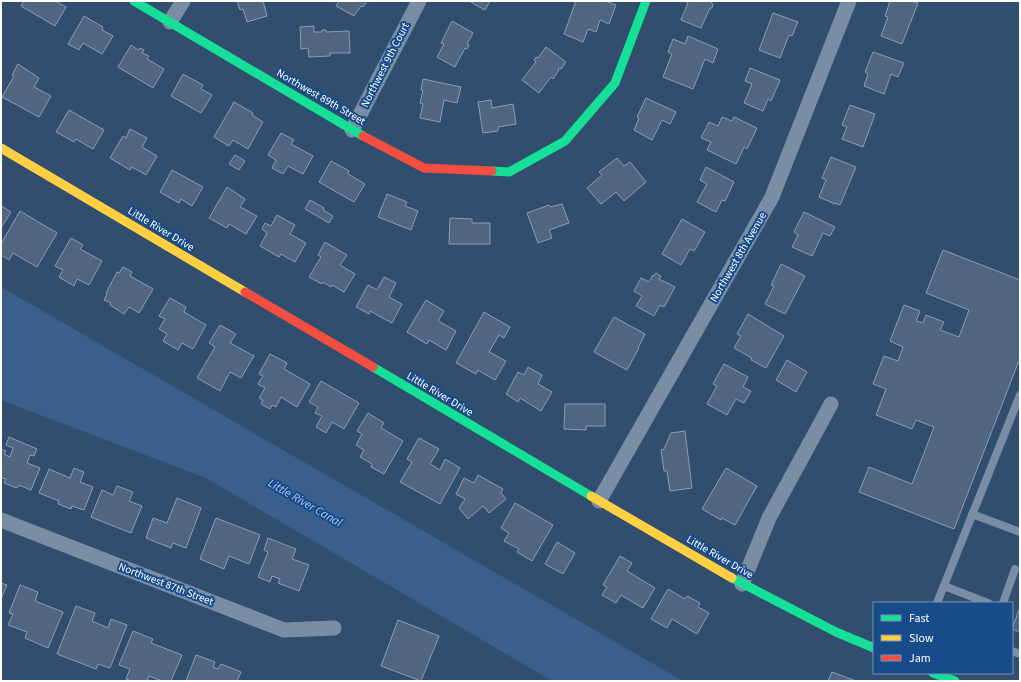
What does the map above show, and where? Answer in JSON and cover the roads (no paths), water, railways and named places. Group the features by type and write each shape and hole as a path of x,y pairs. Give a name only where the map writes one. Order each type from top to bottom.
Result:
{"street":[{"name":"Northwest 89th Street","path":"134,1 352,130 424,168 509,172 565,141 615,83 646,1"},
{"path":"170,22 183,1"},
{"name":"Northwest 9th Court","path":"352,130 419,1"},
{"name":"Northwest 8th Avenue","path":"599,501 772,197 849,1"},
{"name":"Little River Drive","path":"1,148 742,584 836,632 873,648"},
{"path":"742,584 769,518 831,404"},
{"name":"Northwest 87th Street","path":"1,520 284,630 334,628"},
{"path":"936,674 955,681"}],"lane":[{"path":"937,602 1020,395"},
{"path":"972,514 1020,532"},
{"path":"1003,602 1015,569"},
{"path":"944,586 985,602"}],"water":[{"name":"Little River Canal","path":"1,287 683,681 552,681 206,478 1,400"}]}
